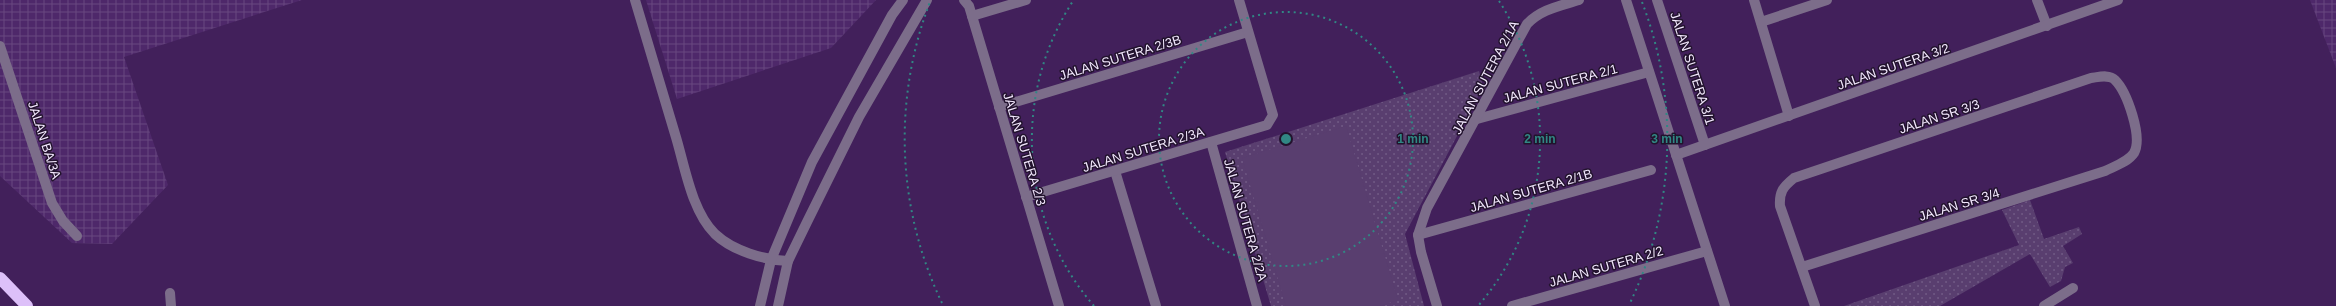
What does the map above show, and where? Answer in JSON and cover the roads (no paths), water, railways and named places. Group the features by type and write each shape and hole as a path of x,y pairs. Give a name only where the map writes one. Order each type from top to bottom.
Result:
{"highway":[{"path":"0,278 27,306"}],"street":[{"path":"636,0 689,181 704,220 716,234 730,244 770,260 788,261"},
{"path":"760,306 770,260 812,162 892,15 903,0"},
{"path":"778,306 788,261 859,117 927,0"},
{"name":"JALAN SUTERA 2/3","path":"964,0 972,16 1059,306"},
{"path":"972,16 1026,0"},
{"path":"1239,0 1248,32"},
{"name":"JALAN SUTERA 2/1A","path":"1418,235 1428,208 1527,24 1534,16 1543,11 1579,0"},
{"path":"1626,0 1725,306"},
{"name":"JALAN SUTERA 3/1","path":"1657,0 1705,145"},
{"path":"1754,0 1789,116"},
{"path":"1761,22 1827,0"},
{"path":"2036,0 2047,26"},
{"name":"JALAN SUTERA 3/2","path":"1676,155 2118,0"},
{"name":"JALAN SUTERA 2/3B","path":"1000,107 1248,32"},
{"name":"JALAN SUTERA 2/3A","path":"1026,197 1267,125 1273,115 1248,32"},
{"name":"JALAN BA/3A","path":"0,46 52,203 63,221 77,236"},
{"name":"JALAN SUTERA 2/1","path":"1477,119 1649,72"},
{"name":"JALAN SR 3/3","path":"1802,267 1780,206 1779,195 1785,185 1794,178 2091,78 2104,76 2114,79"},
{"name":"JALAN SR 3/4","path":"1802,267 1993,208 2105,171 2123,163 2133,154 2138,144 2136,130 2121,88 2114,79"},
{"name":"JALAN SUTERA 2/2A","path":"1210,142 1257,306"},
{"name":"JALAN SUTERA 2/1B","path":"1418,235 1651,170"},
{"path":"1115,171 1156,306"},
{"path":"1418,235 1421,252 1437,306"},
{"name":"JALAN SUTERA 2/2","path":"1512,306 1707,251"},
{"path":"1802,267 1815,306"},
{"path":"2044,306 2073,288"},
{"path":"170,293 171,306"}]}
